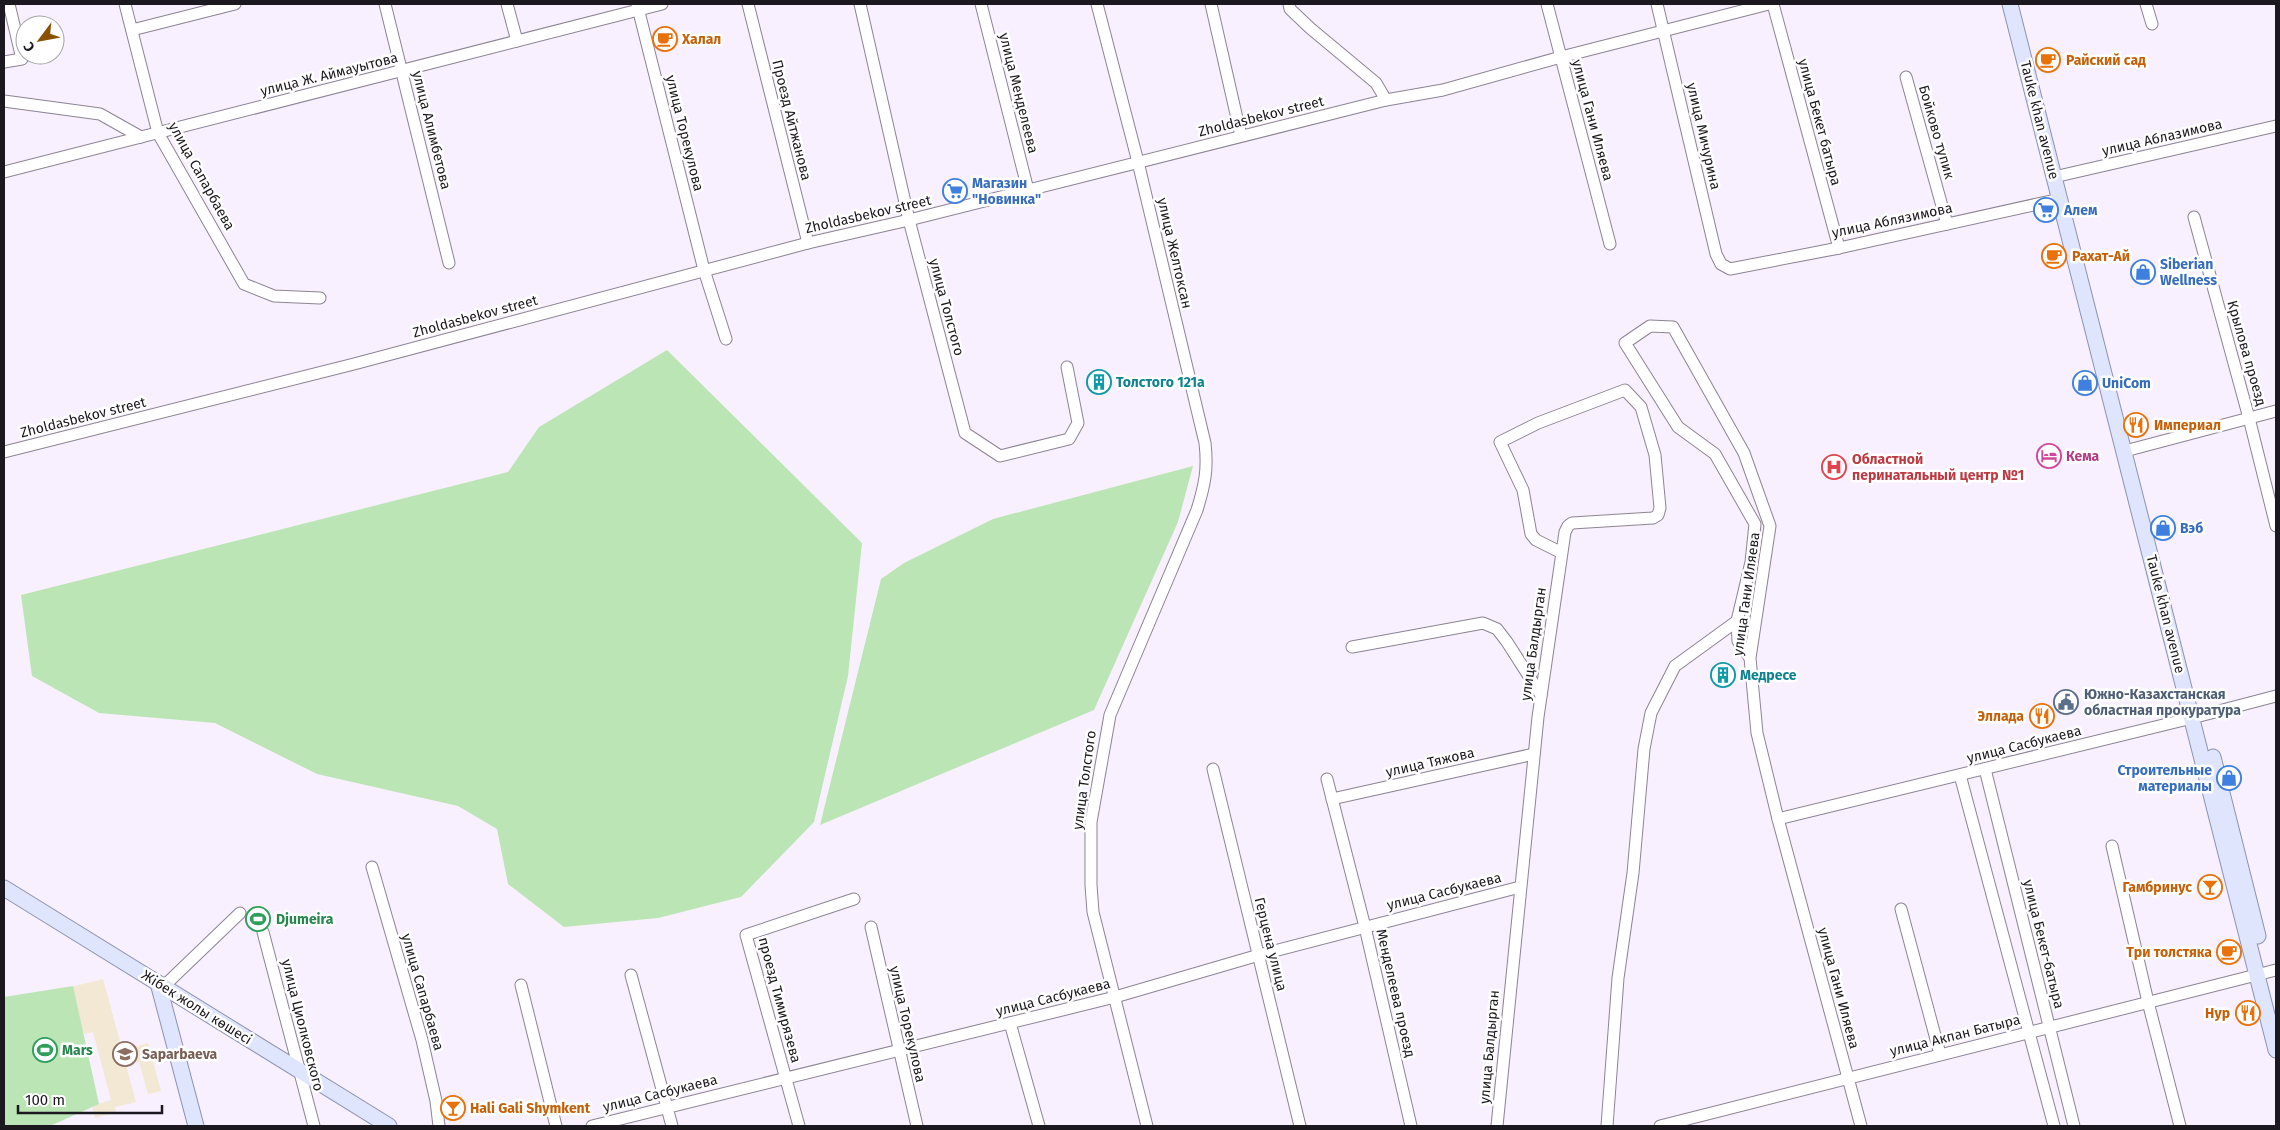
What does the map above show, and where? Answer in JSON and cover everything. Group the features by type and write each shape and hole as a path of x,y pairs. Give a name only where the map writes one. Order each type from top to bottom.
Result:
{"main road":[{"name":"Tauke khan avenue","path":"2010,4 2058,176 2197,717 2276,1008"},
{"name":"Tauke khan avenue","path":"2020,4 2058,176 2060,199 2128,450"},
{"name":"Жібек жолы көшесі","path":"4,888 389,1126"},
{"name":"Tauke khan avenue","path":"2267,972 2276,1050"},
{"path":"161,985 196,1126"}],"street":[{"path":"4,62 22,59 9,4"},
{"name":"улица Сапарбаева","path":"125,4 158,133 244,284 274,296 320,298"},
{"path":"132,30 235,4"},
{"name":"улица Алимбетова","path":"385,4 449,263"},
{"path":"507,4 517,41"},
{"name":"улица Ж. Аймауытова","path":"4,172 402,71 638,7 662,4"},
{"name":"Проезд Айтжанова","path":"748,4 808,243"},
{"name":"улица Толстого","path":"860,4 908,220 964,433 1000,456 1069,439 1078,423 1067,367"},
{"name":"улица Менделеева","path":"981,4 1028,190"},
{"name":"улица Желтоксан","path":"1097,4 1138,162 1205,443 1208,465 1206,482 1197,510"},
{"path":"1211,4 1241,136"},
{"path":"1289,4 1290,9 1310,28 1376,83 1386,100"},
{"name":"улица Гани Иляева","path":"1547,4 1610,244"},
{"name":"улица Мичурина","path":"1657,4 1716,254 1721,264 1730,269"},
{"name":"Zholdasbekov street","path":"4,452 354,364 808,243 908,220 1386,100 1443,90 1561,57 1769,4"},
{"name":"улица Бекет батыра","path":"1773,4 1838,248"},
{"path":"2146,4 2152,24"},
{"name":"улица Торекулова","path":"638,7 704,270 726,339"},
{"name":"Бойково тупик","path":"1906,77 1947,224"},
{"path":"4,101 100,114 141,137"},
{"name":"улица Аблазимова","path":"2058,176 2276,126"},
{"name":"улица Аблязимова","path":"1730,269 1838,248 2060,199"},
{"name":"Крылова проезд","path":"2194,218 2249,418 2276,526"},
{"name":"улица Гани Иляева","path":"1738,617 1751,562 1755,524 1715,454 1678,427 1625,343 1650,326 1674,326 1744,454 1770,526 1750,658 1757,732 1778,820 1860,1126"},
{"name":"улица Балдырган","path":"1497,1126 1534,754 1565,532 1572,523 1653,518 1658,515 1660,508 1655,455 1641,407 1624,390 1595,403 1538,423 1500,442 1522,490 1532,534 1536,540 1562,553"},
{"path":"2128,450 2276,411"},
{"name":"улица Толстого","path":"1147,1126 1093,912 1091,822 1110,714 1197,510"},
{"path":"1738,617 1738,641 1750,658"},
{"path":"1607,1126 1618,978 1634,872 1644,749 1651,713 1675,666 1738,617"},
{"path":"1352,646 1483,623 1497,629 1541,695"},
{"name":"улица Сасбукаева","path":"1778,820 2276,696"},
{"name":"улица Тяжова","path":"1332,799 1534,754"},
{"name":"Герцена улица","path":"1213,769 1300,1126"},
{"name":"улица Бекет-батыра","path":"1985,769 2074,1126"},
{"path":"1960,775 2054,1126"},
{"name":"Менделеева проезд","path":"1327,780 1365,927 1411,1126"},
{"path":"2112,846 2148,1002 2180,1126"},
{"name":"улица Сапарбаева","path":"372,867 422,1040 436,1102 438,1126"},
{"name":"улица Сасбукаева","path":"592,1126 1115,997 1259,955 1520,887"},
{"name":"проезд Тимирязева","path":"798,1126 746,935 854,899"},
{"path":"1901,908 1940,1054"},
{"path":"161,985 240,913"},
{"name":"улица Торекулова","path":"871,928 898,1051 917,1126"},
{"name":"улица Циолковского","path":"263,932 314,1126"},
{"name":"улица Акпан Батыра","path":"1660,1126 2267,972"},
{"path":"631,975 672,1126"},
{"path":"521,985 556,1126"},
{"path":"1010,1023 1039,1126"}],"shaded area":[{"name":"Saparbaeva","path":"103,979 121,1045 134,1047 148,1043 161,1091 148,1094 139,1062 126,1065 136,1102 115,1107 116,1112 95,1118 92,1106 111,1100 93,1032 84,1034 71,987"}],"green space":[{"path":"667,350 862,543 848,676 814,822 741,897 658,918 564,927 508,884 497,829 458,806 317,774 215,723 99,713 32,676 21,595 508,472 539,427"},
{"path":"1193,466 1178,522 1094,710 820,825 881,579 904,563 993,519"},
{"name":"Mars","path":"73,986 99,1104 50,1126 4,1126 4,997"}],"place":[{"name":"Халал","path":"665,39"},
{"name":"Райский сад","path":"2048,60"},
{"name":"Магазин \"Новинка\"","path":"955,191"},
{"name":"Алем","path":"2046,210"},
{"name":"Рахат-Ай","path":"2054,256"},
{"name":"Siberian Wellness","path":"2143,272"},
{"name":"Толстого 121а","path":"1099,382"},
{"name":"UniCom","path":"2085,383"},
{"name":"Империал","path":"2136,425"},
{"name":"Кема","path":"2049,456"},
{"name":"Областной перинатальный центр №1","path":"1834,467"},
{"name":"Вэб","path":"2163,528"},
{"name":"Медресе","path":"1723,675"},
{"name":"Южно-Казахстанская областная прокуратура","path":"2066,702"},
{"name":"Эллада","path":"2042,716"},
{"name":"Строительные материалы","path":"2229,778"},
{"name":"Гамбринус","path":"2210,887"},
{"name":"Djumeira","path":"258,919"},
{"name":"Три толстяка","path":"2229,952"},
{"name":"Нур","path":"2248,1013"},
{"name":"Mars","path":"45,1050"},
{"name":"Saparbaeva","path":"125,1054"},
{"name":"Hali Gali Shymkent","path":"453,1108"}]}
